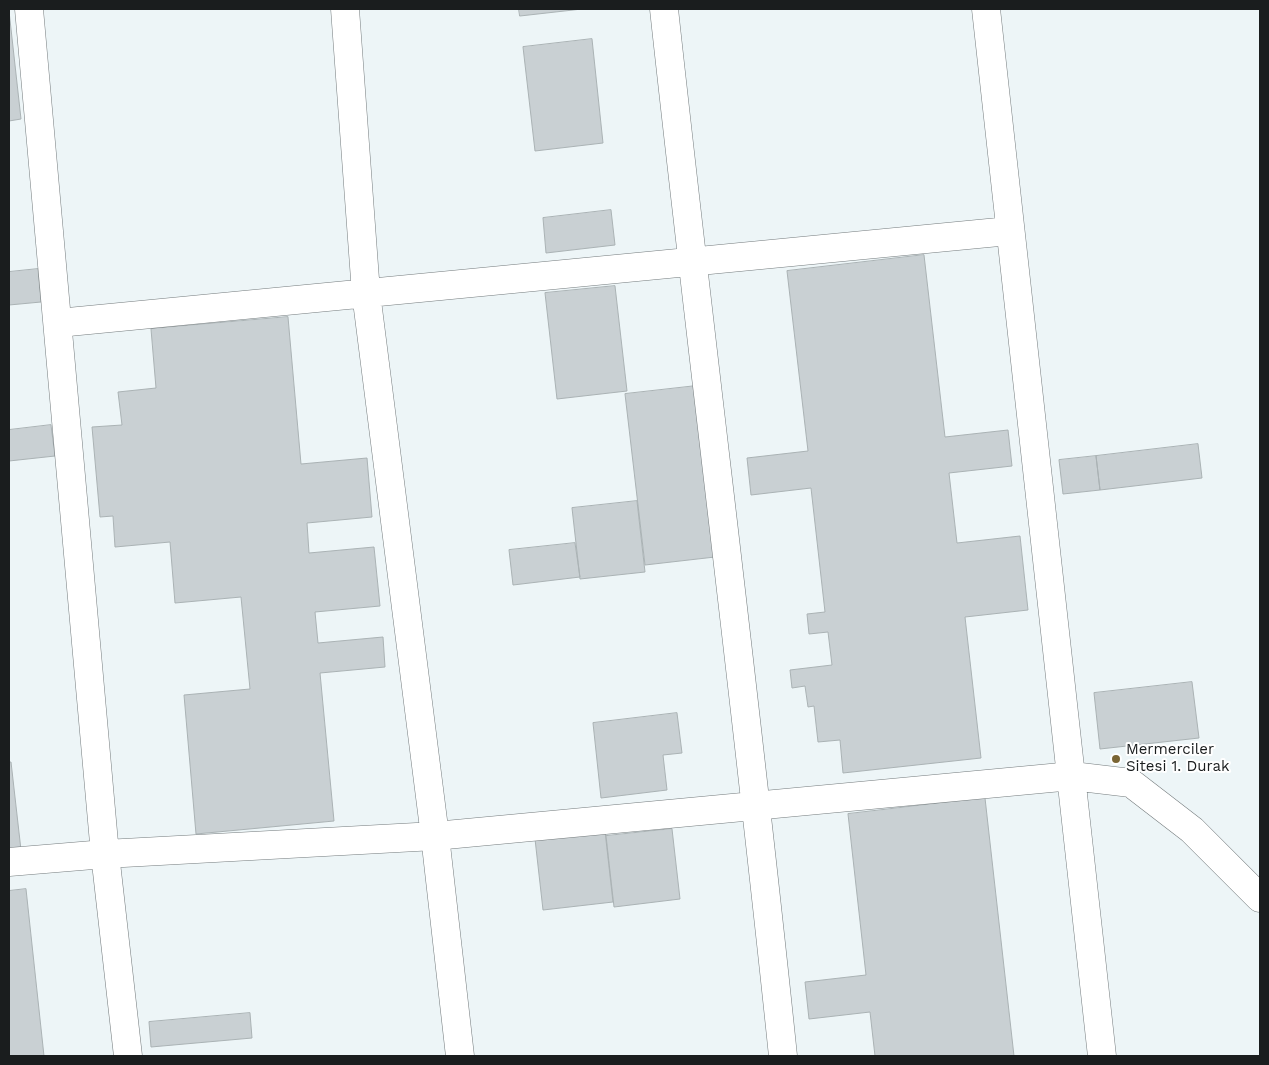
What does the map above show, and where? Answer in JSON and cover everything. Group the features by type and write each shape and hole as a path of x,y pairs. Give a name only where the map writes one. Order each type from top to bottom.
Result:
{"street":[{"path":"29,9 105,854 128,1056"},
{"path":"345,9 366,293 435,836 460,1056"},
{"path":"664,9 692,262 757,806 783,1056"},
{"path":"986,9 1009,231 1072,776 1102,1056"},
{"path":"58,323 1009,231"},
{"path":"9,862 105,854 435,836 1072,776 1131,783 1192,830 1260,898"}],"building":[{"path":"519,9 582,9 520,16"},
{"path":"9,11 21,119 9,121"},
{"path":"592,39 603,143 535,151 523,47"},
{"path":"611,210 615,245 546,253 543,218"},
{"path":"924,255 945,437 1008,430 1012,466 949,473 957,543 1020,536 1028,610 965,617 981,758 843,773 840,740 818,742 814,706 808,707 805,686 792,688 790,670 832,665 828,632 809,634 807,614 825,612 811,488 751,495 747,458 808,451 787,271"},
{"path":"38,269 41,302 9,305 9,272"},
{"path":"615,286 627,391 557,399 545,293"},
{"path":"288,317 301,464 367,458 372,517 307,523 309,553 374,547 380,606 315,612 318,643 383,637 385,667 320,673 334,821 196,834 184,695 250,689 241,597 175,603 170,542 115,547 113,516 100,517 92,427 122,425 118,392 156,388 151,329"},
{"path":"696,386 715,557 645,565 625,394"},
{"path":"51,425 55,456 9,461 9,430"},
{"path":"1198,444 1202,478 1100,490 1096,456"},
{"path":"1096,456 1100,490 1063,494 1059,460"},
{"path":"637,501 645,572 580,579 572,508"},
{"path":"575,543 580,577 513,585 509,550"},
{"path":"1192,682 1199,738 1100,749 1094,693"},
{"path":"677,713 682,753 663,755 667,790 601,798 593,723"},
{"path":"9,762 11,762 21,850 9,852"},
{"path":"985,798 1014,1056 875,1056 870,1012 809,1019 805,982 866,975 848,814"},
{"path":"672,829 680,899 614,907 606,836"},
{"path":"605,831 613,902 543,910 535,839"},
{"path":"26,889 44,1056 9,1056 9,891"},
{"path":"250,1013 252,1038 151,1047 149,1022"}],"place":[{"name":"Mermerciler Sitesi 1. Durak","path":"1116,759"}]}
